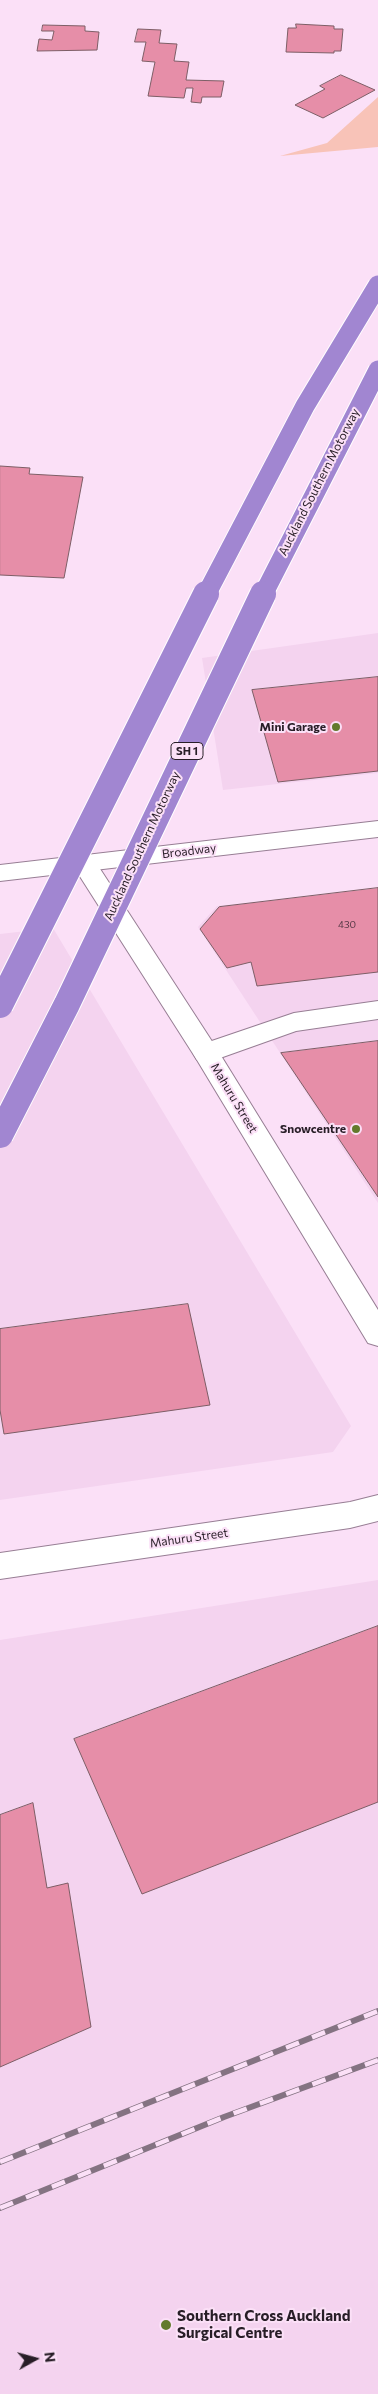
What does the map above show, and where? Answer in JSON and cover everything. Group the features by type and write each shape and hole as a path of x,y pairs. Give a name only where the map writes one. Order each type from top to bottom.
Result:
{"highway":[{"path":"0,1005 206,593 270,470 346,334 378,285"},
{"name":"Auckland Southern Motorway","path":"0,1135 67,1004 289,540 378,370"}],"street":[{"name":"Broadway","path":"0,873 378,829"},
{"name":"Mahuru Street","path":"84,864 206,1053 374,1321"},
{"path":"206,1053 294,1022 378,1010"},
{"name":"Mahuru Street","path":"0,1566 340,1517 378,1508"}],"shaded area":[{"path":"378,97 378,147 280,156 327,143"},
{"path":"378,633 378,773 223,790 202,658"},
{"path":"378,889 378,1203 198,927 217,906"},
{"path":"53,928 351,1426 333,1452 0,1500 0,934"},
{"path":"378,1580 378,2394 0,2394 0,1640"}],"building":[{"path":"296,24 334,26 334,29 343,29 341,51 334,51 334,53 286,52 288,28 296,28"},
{"path":"43,25 85,26 85,31 99,32 97,50 37,51 39,39 52,40 54,31 42,31"},
{"path":"138,29 161,30 159,43 177,44 174,61 189,62 186,80 224,81 221,97 202,97 201,103 191,102 193,88 186,88 184,98 148,96 155,62 142,61 146,42 135,42"},
{"path":"341,75 375,90 323,118 295,105 325,89 320,86"},
{"path":"0,466 30,468 29,474 83,477 64,578 0,575"},
{"path":"378,677 378,771 278,782 252,690"},
{"path":"378,888 378,972 257,986 251,962 227,968 200,929 219,907"},
{"path":"378,1041 378,1197 281,1053"},
{"path":"188,1304 210,1405 4,1434 0,1410 0,1329"},
{"path":"378,1626 378,1802 142,1894 74,1739"},
{"path":"33,1803 47,1888 68,1883 91,2027 0,2067 0,1815"}],"railway":[{"path":"0,2162 378,2011"},
{"path":"0,2208 224,2117 378,2060"}],"place":[{"name":"Mini Garage","path":"336,727"},
{"name":"Snowcentre","path":"356,1129"},
{"name":"Southern Cross Auckland Surgical Centre","path":"166,2325"}]}
